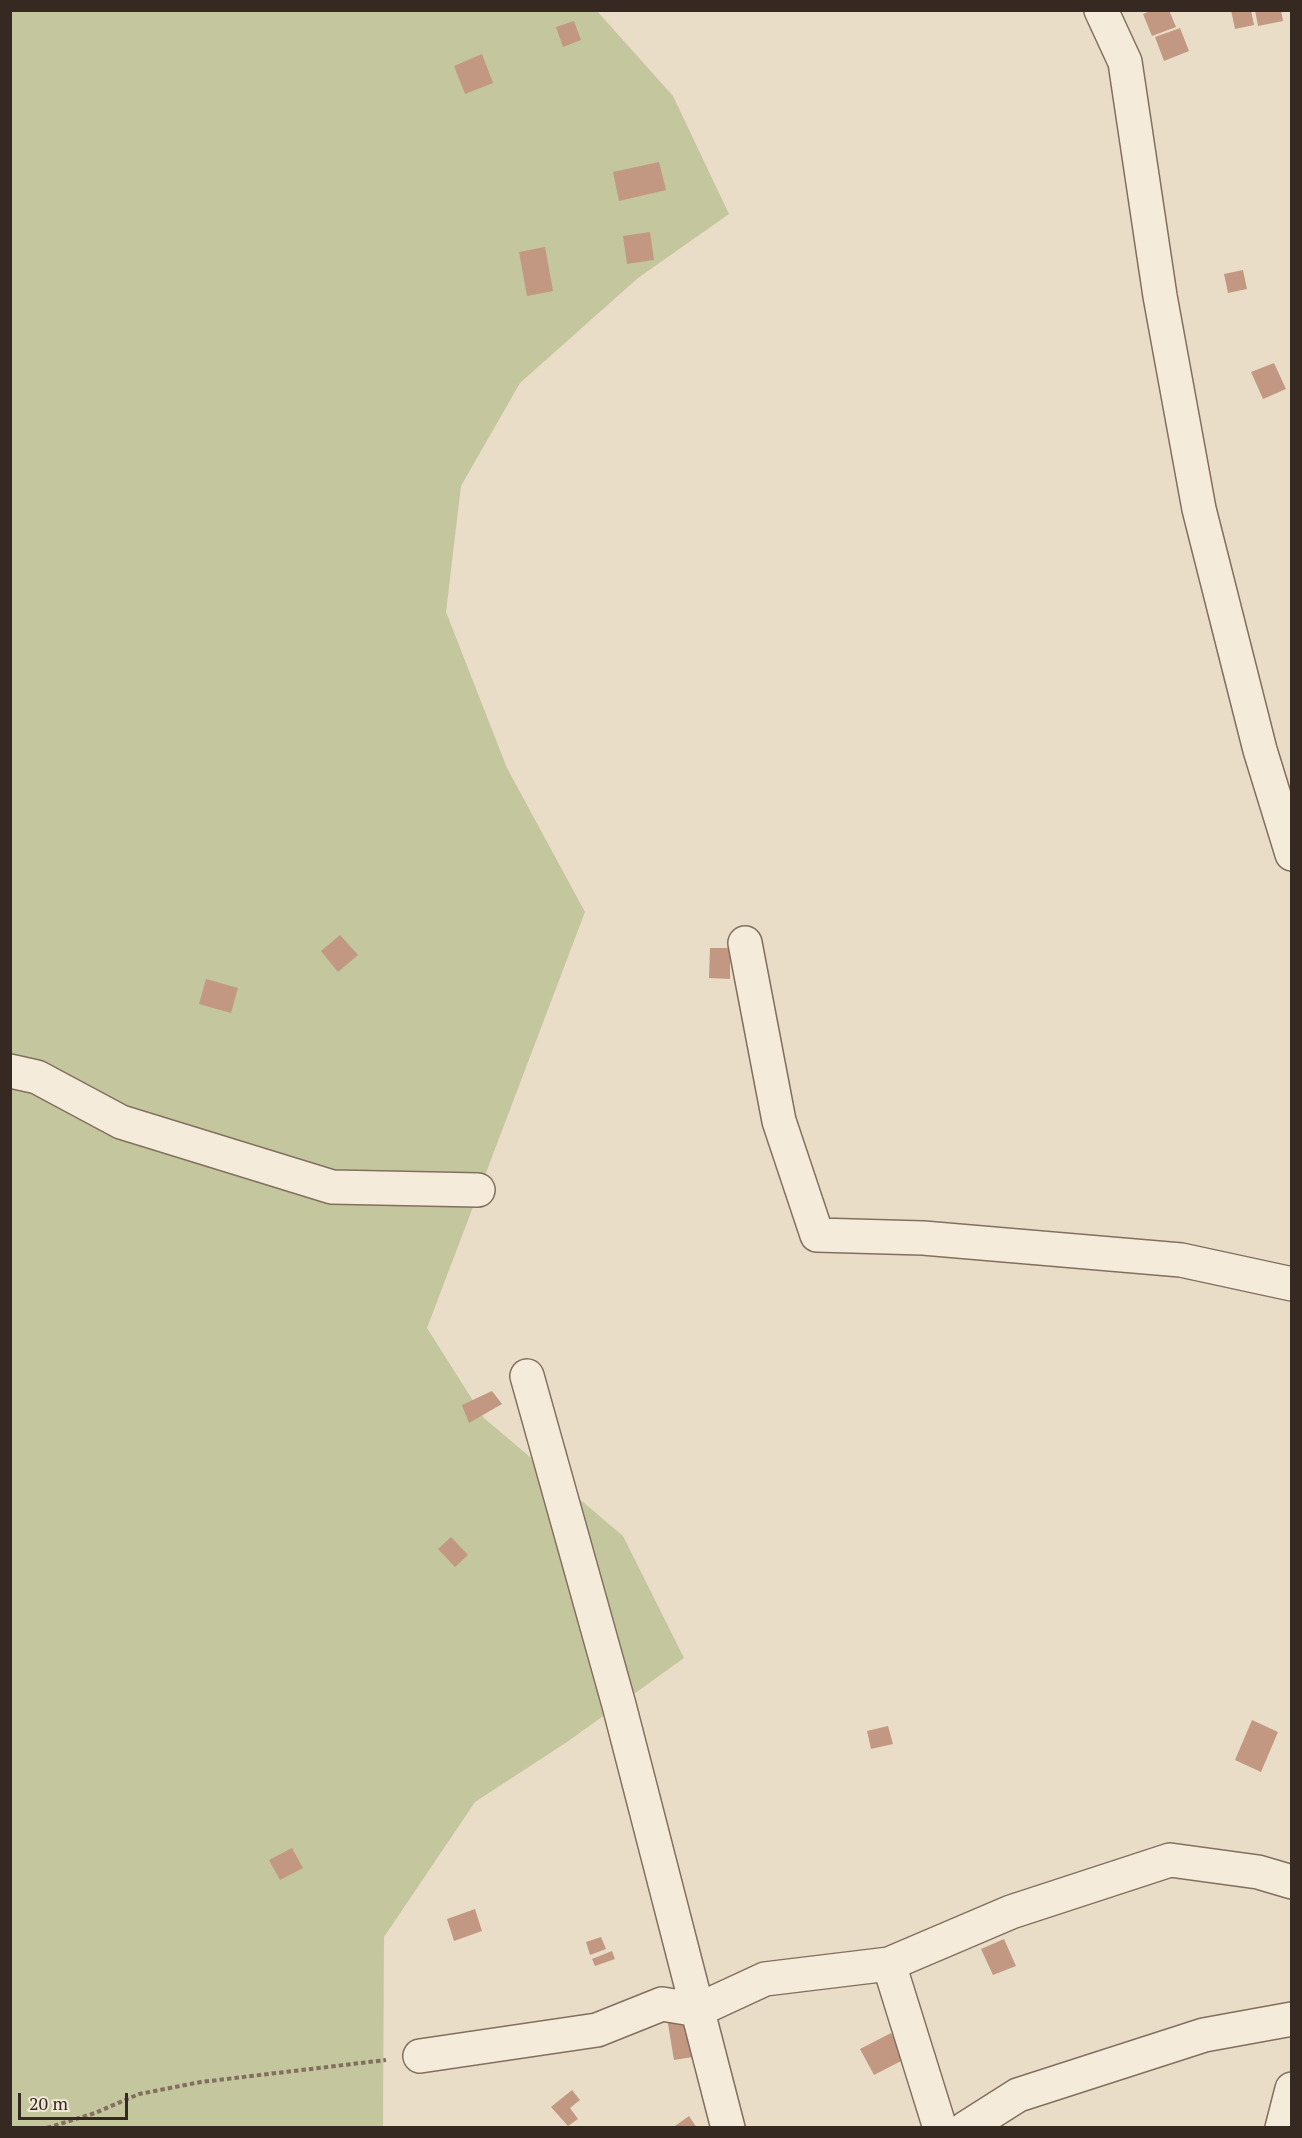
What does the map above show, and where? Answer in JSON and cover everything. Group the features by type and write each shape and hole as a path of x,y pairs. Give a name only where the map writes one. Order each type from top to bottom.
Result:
{"street":[{"path":"1101,10 1125,62 1160,296 1198,509 1260,750 1292,854"},
{"path":"745,943 779,1121 817,1235 923,1238 1181,1260 1292,1284"},
{"path":"10,1071 37,1077 121,1122 332,1187 478,1190"},
{"path":"528,1376 619,1705 728,2127"},
{"path":"420,2056 597,2030 662,2004 698,2010 765,1979 889,1964 1011,1912 1170,1860 1258,1872 1292,1882"},
{"path":"889,1964 940,2127"},
{"path":"966,2127 1018,2095 1204,2035 1292,2019"},
{"path":"1282,2127 1292,2089"}],"path":[{"path":"47,2127 95,2113 139,2094 201,2082 420,2056"}],"green space":[{"path":"11,11 597,11 673,96 729,214 638,278 520,383 461,486 446,612 507,768 585,912 427,1328 484,1418 623,1536 684,1658 567,1742 475,1802 384,1937 383,2127 11,2128"}],"building":[{"path":"1153,10 1169,10 1176,27 1152,36 1143,14"},
{"path":"1231,10 1251,10 1254,25 1235,29"},
{"path":"1255,10 1281,10 1283,21 1258,26"},
{"path":"574,21 581,40 563,47 556,27"},
{"path":"1180,28 1189,51 1164,61 1155,37"},
{"path":"482,54 493,83 465,94 454,66"},
{"path":"659,162 666,190 619,201 613,172"},
{"path":"650,232 654,260 627,264 623,236"},
{"path":"545,247 553,291 527,296 519,252"},
{"path":"1243,270 1247,289 1228,293 1224,274"},
{"path":"1274,363 1286,389 1263,399 1251,372"},
{"path":"340,935 358,955 338,972 321,951"},
{"path":"710,948 730,948 730,979 709,978"},
{"path":"206,979 238,988 231,1013 199,1004"},
{"path":"492,1391 502,1404 469,1423 462,1405"},
{"path":"451,1537 468,1555 455,1567 438,1549"},
{"path":"1252,1720 1278,1732 1261,1772 1235,1760"},
{"path":"888,1726 893,1744 871,1749 867,1731"},
{"path":"292,1848 303,1868 280,1880 269,1860"},
{"path":"475,1909 482,1931 454,1941 447,1919"},
{"path":"601,1937 606,1949 590,1955 586,1942"},
{"path":"1004,1939 1016,1966 993,1975 981,1949"},
{"path":"612,1951 615,1959 595,1966 592,1959"},
{"path":"692,2014 699,2056 674,2060 667,2018"},
{"path":"891,2033 905,2059 874,2075 860,2049"},
{"path":"572,2090 580,2100 570,2108 578,2119 568,2126 551,2107"},
{"path":"689,2116 697,2128 672,2128"}]}
